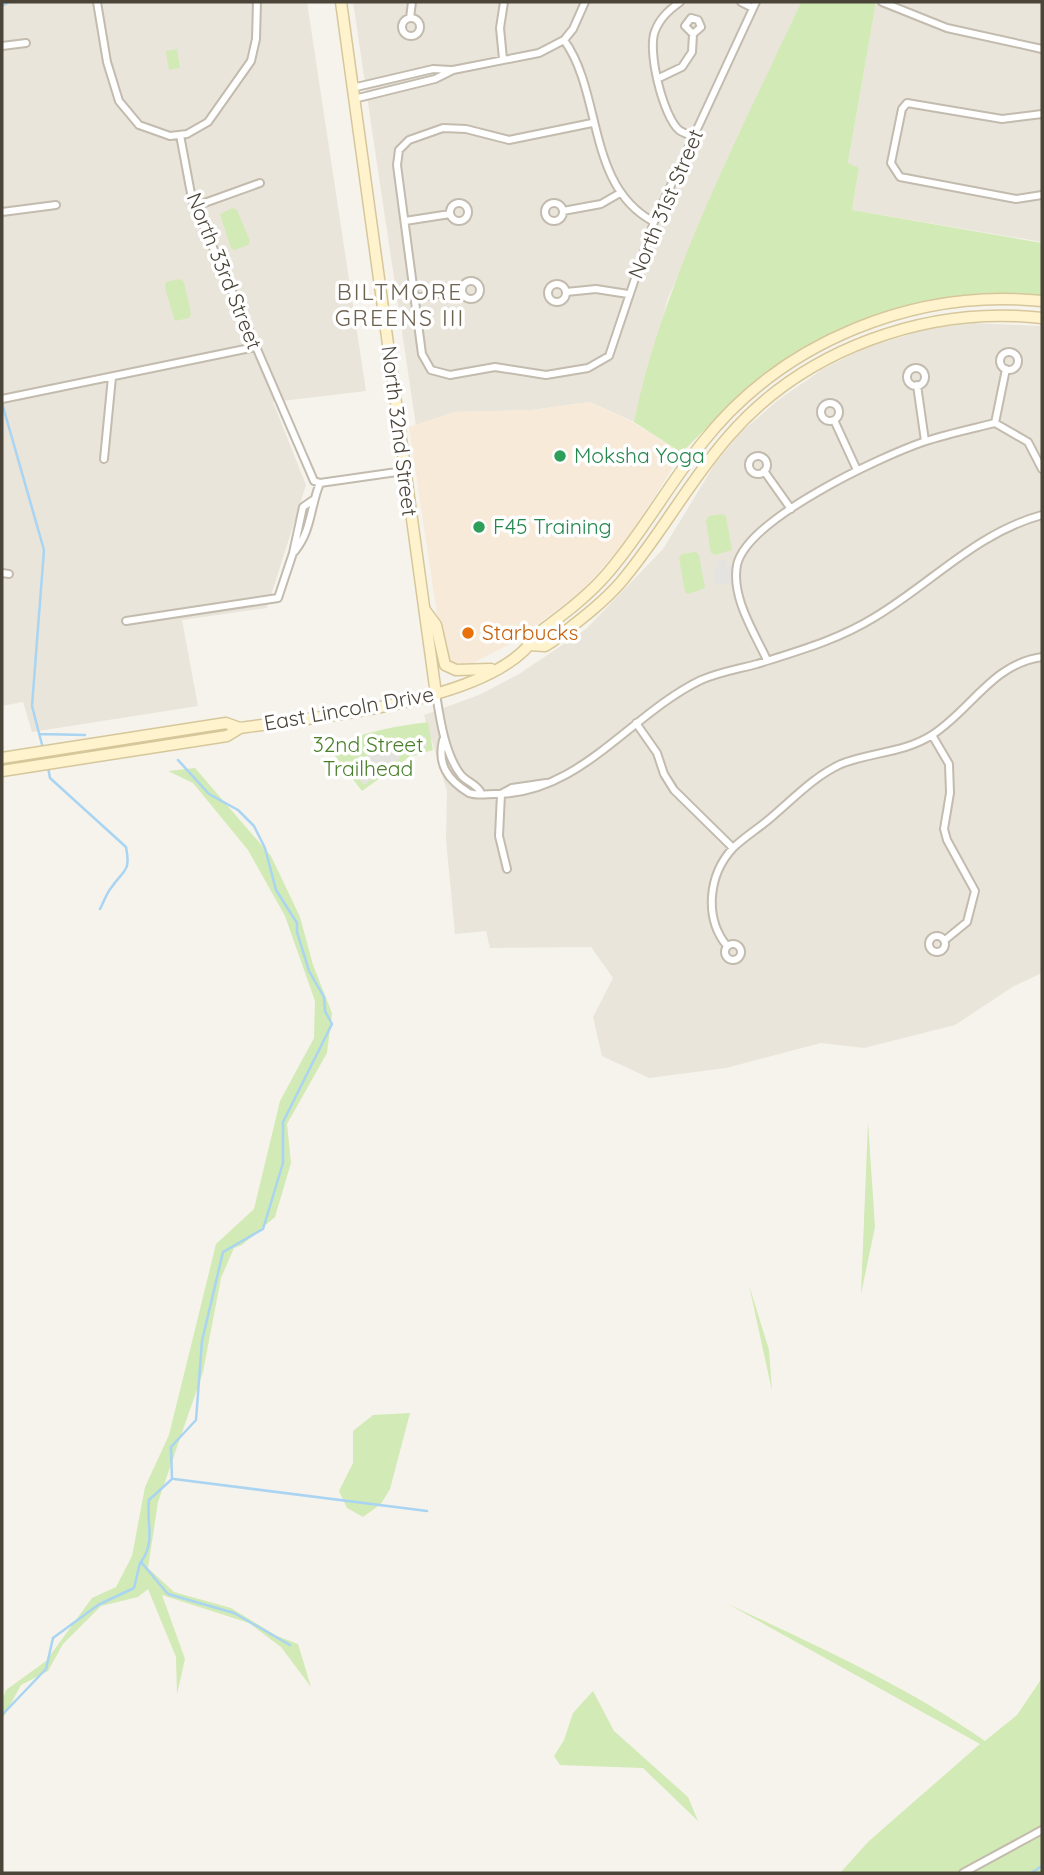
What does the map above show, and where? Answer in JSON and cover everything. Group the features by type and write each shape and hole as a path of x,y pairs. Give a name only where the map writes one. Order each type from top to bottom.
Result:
{"main road":[{"name":"North 32nd Street","path":"341,2 436,694"},
{"name":"East Lincoln Drive","path":"2,771 227,736 240,728 396,703 436,694 495,668 530,645 537,634 606,576 703,442 730,411 785,366 835,337 915,309 979,300 1042,301"},
{"name":"East Lincoln Drive","path":"530,645 545,646 553,641 618,585 729,436 774,393 800,376 844,351 899,330 962,317 1042,315"},
{"path":"423,607 436,625 445,665 456,670 495,668"},
{"name":"East Lincoln Drive","path":"2,758 226,723 240,728"},
{"path":"60,749 61,761"}],"street":[{"path":"97,2 107,62 119,101 128,115 149,131 180,135 208,122 251,61 256,39 257,2"},
{"path":"410,18 412,2"},
{"path":"503,59 500,28 505,2"},
{"path":"353,93 435,79 453,70 539,53 564,40 573,29 585,2"},
{"path":"680,2 666,13 655,30 652,50 657,79 672,121 680,131 694,137"},
{"path":"741,2 754,5"},
{"path":"882,2 947,28 1042,49"},
{"name":"North 31st Street","path":"415,298 424,362 439,375 495,367 555,373 588,368 609,356 654,222 754,5"},
{"path":"657,79 682,67 688,60 694,34"},
{"path":"564,40 578,64 592,122 620,193 635,212 654,222"},
{"path":"2,46 26,43"},
{"path":"353,93 433,69 453,70"},
{"path":"1042,114 1002,119 907,103 902,108 891,163 893,171 900,177 1016,199 1042,195"},
{"path":"462,290 415,298 397,165 399,150 410,140 443,128 466,129 509,140 592,122"},
{"name":"North 33rd Street","path":"180,135 189,187 196,206 310,476 320,483"},
{"path":"196,206 260,183"},
{"path":"563,211 601,204 620,193"},
{"path":"2,212 56,205"},
{"path":"405,221 450,214"},
{"path":"566,292 605,290 628,294"},
{"path":"3,399 255,347"},
{"path":"995,423 1006,369"},
{"path":"104,459 112,377"},
{"path":"916,385 925,441"},
{"path":"834,420 858,470"},
{"path":"767,660 739,596 737,566 743,549 752,538 791,509 858,470 925,441 995,423 1028,442 1042,469"},
{"path":"293,553 303,538 314,511 313,500 320,483 404,471"},
{"path":"764,471 791,509"},
{"path":"126,621 278,598 293,553 303,507 313,500"},
{"path":"443,740 439,755 443,769 459,787 475,795 501,794 512,788 546,783 572,772 612,745 636,723 678,692 704,679 806,650 854,629 887,610 949,562 991,535 1042,515"},
{"path":"727,946 714,922 712,900 721,865 733,848 821,774 844,763 907,747 932,735 968,706 1007,667 1042,657"},
{"path":"436,694 443,740 466,779 478,786 481,793"},
{"path":"636,723 657,753 674,790 733,848"},
{"path":"932,735 949,764 950,793 945,814 947,840 975,891 967,922 945,940"},
{"path":"459,787 466,779"},
{"path":"501,794 499,836 507,870"},
{"path":"963,1873 1042,1830"}],"shaded area":[{"path":"2,2 307,2 366,391 273,402 306,485 267,608 182,620 198,706 32,732 23,702 2,706"},
{"path":"353,2 801,2 668,298 634,422 590,402 532,410 454,412 416,426"},
{"path":"876,2 1042,2 1042,242 852,210 859,168 848,164"},
{"path":"973,323 1042,326 1042,973 1014,986 955,1025 864,1048 821,1043 726,1068 649,1078 602,1056 593,1017 613,978 591,947 490,948 486,931 455,934 446,840 447,791 424,715 479,695 519,674 586,629 663,549 716,462 740,433 778,400 823,369 869,346 932,328"},
{"path":"590,402 634,423 682,453 628,539 581,592 510,644 465,667 449,664 443,655 409,427 454,412 532,410"},
{"path":"726,559 727,566 737,567 737,584 714,584 713,567 718,567 718,560"},
{"path":"426,737 427,746 397,753 400,758 364,785 350,768 389,740 393,745"}],"green space":[{"path":"801,2 876,2 848,163 859,168 852,210 1042,243 1042,296 986,294 935,299 887,311 842,328 800,352 760,381 721,414 682,453 634,422 647,368 664,314 706,208"},
{"path":"177,49 180,68 169,70 166,51"},
{"path":"233,208 237,210 250,241 248,245 234,250 220,214"},
{"path":"180,279 184,282 191,314 189,318 175,321 165,288 166,282"},
{"path":"709,516 726,516 732,550 715,555 711,553 706,520"},
{"path":"696,552 699,555 705,588 688,594 685,592 679,558 682,554"},
{"name":"32nd Street Trailhead","path":"428,722 433,750 409,757 362,791 330,749 366,734"},
{"path":"195,768 271,856 300,917 313,965 332,1013 327,1053 287,1124 291,1163 275,1217 242,1245 234,1248 221,1278 203,1372 158,1502 148,1568 174,1592 231,1608 277,1636 298,1644 311,1687 281,1647 249,1623 162,1595 185,1659 177,1694 176,1657 148,1589 138,1597 101,1606 63,1644 48,1671 21,1685 2,1720 2,1701 6,1690 46,1661 92,1598 116,1587 132,1556 145,1487 169,1435 216,1244 254,1209 280,1101 314,1038 315,1001 285,916 248,850 193,783 168,771"},
{"path":"868,1122 875,1227 861,1294"},
{"path":"749,1285 769,1350 772,1391"},
{"path":"410,1413 390,1489 381,1504 363,1517 347,1508 339,1491 353,1463 353,1431 373,1415"},
{"path":"728,1604 892,1684 985,1741 1017,1715 1042,1678 1042,1873 840,1873 869,1841 980,1744"},
{"path":"593,1691 614,1731 688,1797 698,1821 643,1768 560,1765 554,1756 564,1740 573,1713"}],"waterway":[{"path":"2,6 9,2"},
{"path":"2,403 44,550 32,706 46,760"},
{"path":"40,734 85,735"},
{"path":"178,760 209,794 238,810 254,826 265,848 276,890 297,923 297,932 309,971 324,997 325,1011 332,1024 283,1122 283,1163 263,1229 223,1252 202,1341 196,1420 171,1447 172,1479 149,1500 148,1547 141,1562 168,1594 234,1613 290,1645"},
{"path":"48,767 50,778 126,847 127,866 109,890 100,909"},
{"path":"174,1479 427,1511"},
{"path":"2,1715 46,1669 53,1638 98,1605 134,1588 140,1563"},
{"path":"1031,1873 1042,1866"}],"place":[{"name":"Moksha Yoga","path":"560,456"},
{"name":"F45 Training","path":"479,527"},
{"name":"Starbucks","path":"468,633"}],"district":[{"name":"BILTMORE GREENS III","path":"400,305"}]}
